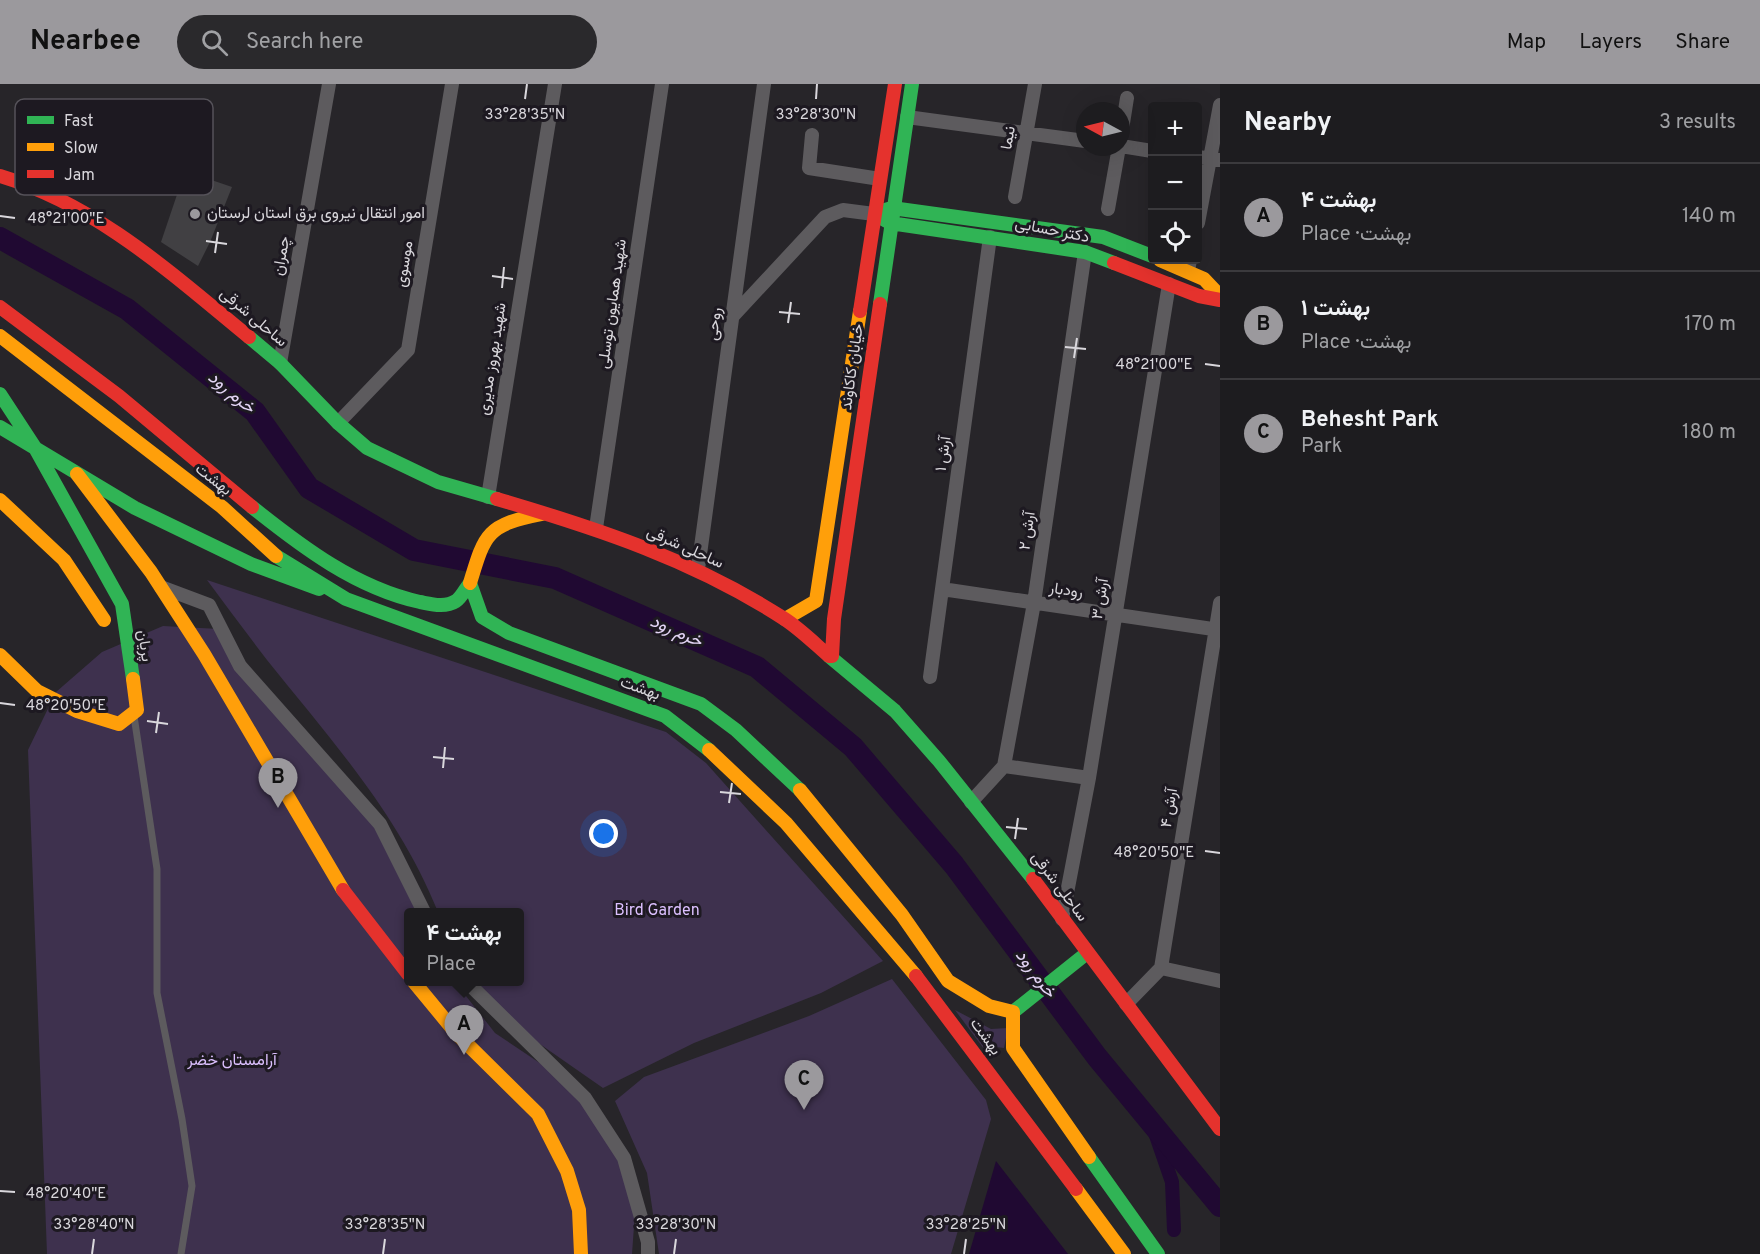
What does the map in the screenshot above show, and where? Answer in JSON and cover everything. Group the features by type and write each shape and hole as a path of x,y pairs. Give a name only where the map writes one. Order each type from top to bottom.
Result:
{"main road":[{"name":"خیابان کاکاوند","path":"816,601 895,84"},
{"name":"خیابان کاکاوند","path":"832,656 836,606 892,208 912,84"},
{"name":"ساحلی شرقی","path":"0,176 15,181"},
{"name":"ساحلی شرقی","path":"52,195 87,212 180,280 280,363 338,423 367,448 404,468 438,482 596,528 698,569 785,619 832,656 895,711 971,802 1220,1128"},
{"name":"دکتر حسابی","path":"874,214 892,208 1102,237 1148,254"},
{"name":"دکتر حسابی","path":"874,214 890,223 1085,252 1169,284 1220,298"},
{"name":"دکتر حسابی","path":"1189,265 1220,298"},
{"name":"بهشت","path":"0,307 133,406 288,535 320,558 379,590 436,605 456,601 470,583"},
{"name":"بهشت","path":"0,336 222,507 276,556 346,599 666,716 730,766 778,812 902,957 997,1081 1124,1254"},
{"name":"پریان","path":"0,394 34,447 122,604 136,710 133,714"},
{"path":"0,427 135,508 251,564 346,599"},
{"path":"78,474 161,587 204,654 342,889 404,969"},
{"path":"0,500 64,560 104,620"},
{"path":"470,583 482,543 500,528 516,519 544,514"},
{"name":"بهشت","path":"470,583 483,617 509,633 648,682 701,704 736,730 790,778 869,871 948,981 989,1006 1013,1012"},
{"path":"785,619 816,601 819,610 825,612 832,612 836,606"},
{"path":"0,655 38,691 77,711 119,724 133,714"},
{"path":"648,682 666,716"},
{"path":"1087,953 1013,1012 1013,1048 1158,1254"},
{"path":"902,957 948,981"},
{"path":"418,986 456,1033 538,1114 567,1171 576,1200 581,1230 581,1254"},
{"path":"997,1081 1003,1062 1016,1059 1023,1065"}],"street":[{"name":"چمران","path":"280,363 329,84"},
{"name":"موسوی","path":"338,423 408,350 452,84"},
{"name":"شهید بهروز مدیری","path":"488,497 555,84"},
{"name":"شهید همایون توسلی","path":"596,528 662,84"},
{"name":"روحی","path":"698,569 764,84"},
{"name":"نیما","path":"1015,197 1035,84"},
{"path":"1126,102 1127,98"},
{"path":"1199,210 1220,105"},
{"path":"907,117 1076,140"},
{"path":"812,135 809,168 880,179"},
{"path":"1130,148 1148,150"},
{"path":"1108,209 1118,156"},
{"name":"دکتر حسابی","path":"732,318 825,217 843,210 874,214"},
{"name":"آرش ۱","path":"930,677 990,237"},
{"name":"آرش ۲","path":"1004,766 1034,603 1085,252"},
{"name":"آرش ۳","path":"1062,919 1089,778 1169,284"},
{"path":"161,587 209,605 240,666 380,824 422,908"},
{"name":"رودبار","path":"942,589 1218,630"},
{"name":"آرش ۴","path":"1161,968 1218,630 1220,603"},
{"path":"971,802 1004,766 1089,778"},
{"path":"1126,1004 1161,968 1220,981"},
{"path":"472,986 585,1098 624,1158 648,1242 648,1254"}],"lane":[{"path":"133,714 157,869 157,993 183,1119 192,1186 181,1254"}],"green space":[{"name":"Bird Garden","path":"207,580 666,732 706,763 883,961 821,993 694,1043 603,1088 514,1026 480,986 524,986 524,908 436,908 404,843 384,811"},
{"name":"آرامستان خضر","path":"163,626 219,629 387,843 417,908 404,908 404,986 458,986 495,1033 589,1096 636,1198 632,1254 47,1254 28,750 56,692 102,652"},
{"path":"892,979 986,1100 991,1119 951,1254 659,1254 647,1173 615,1101 644,1077 809,1016"},
{"path":"955,1010 991,1029 1008,1028 1004,1048 996,1047 987,1053"}],"shaded area":[{"path":"996,1161 1068,1254 969,1254"}],"building":[{"name":"امور انتقال نیروی برق استان لرستان","path":"213,181 232,187 198,266 161,242 177,195 213,195"}],"waterway":[{"name":"خرم رود","path":"0,238 127,309 255,412 309,488 414,550 555,578 757,667 853,747 954,865 1097,1057 1220,1206"},
{"path":"1152,1124 1172,1182 1174,1230"}],"traffic: fast":[{"path":"880,304 912,84"},
{"path":"881,211 892,208 1103,237 1148,254"},
{"path":"881,218 890,223 1085,252 1114,263"},
{"path":"249,337 280,363 338,423 367,448 438,482 497,499"},
{"path":"0,394 34,446 122,604 133,679"},
{"path":"0,427 135,508 251,564 319,589"},
{"path":"252,507 290,537 331,564 396,596 429,604 447,604 458,600 470,583"},
{"path":"276,556 346,599 665,716 709,750"},
{"path":"470,583 482,617 509,633 701,704 736,730 800,790"},
{"path":"829,656 895,711 939,761 1033,879"},
{"path":"1013,1012 1087,953"},
{"path":"1089,1157 1158,1254"}],"traffic: slow":[{"path":"1169,264 1204,279 1220,296"},
{"path":"785,619 816,601 860,311"},
{"path":"0,336 222,507 276,556"},
{"path":"77,474 151,572 204,654 343,890"},
{"path":"0,500 64,560 104,620"},
{"path":"470,583 480,553 491,534 510,522 542,514"},
{"path":"0,655 37,691 77,711 119,724 137,710 133,679"},
{"path":"709,750 786,823 916,976"},
{"path":"800,790 902,915 948,981 989,1006 1013,1012 1013,1048 1089,1157"},
{"path":"417,986 456,1033 538,1114 567,1171 579,1210 581,1254"},
{"path":"1076,1189 1124,1254"}],"traffic: jam":[{"path":"860,311 895,84"},
{"path":"0,176 15,182"},
{"path":"48,195 101,223 132,244 249,337"},
{"path":"1114,263 1199,296 1220,300"},
{"path":"832,656 834,619 880,304"},
{"path":"0,307 119,396 252,507"},
{"path":"497,499 609,535 715,579 789,622 829,656"},
{"path":"1033,879 1220,1129"},
{"path":"343,890 404,969"},
{"path":"916,976 1076,1189"}],"place":[{"name":"امور انتقال نیروی برق استان لرستان","path":"195,214"},
{"name":"بهشت ۱","path":"278,808"},
{"name":"بهشت ۴","path":"464,1055"},
{"name":"Behesht Park","path":"804,1110"}]}
